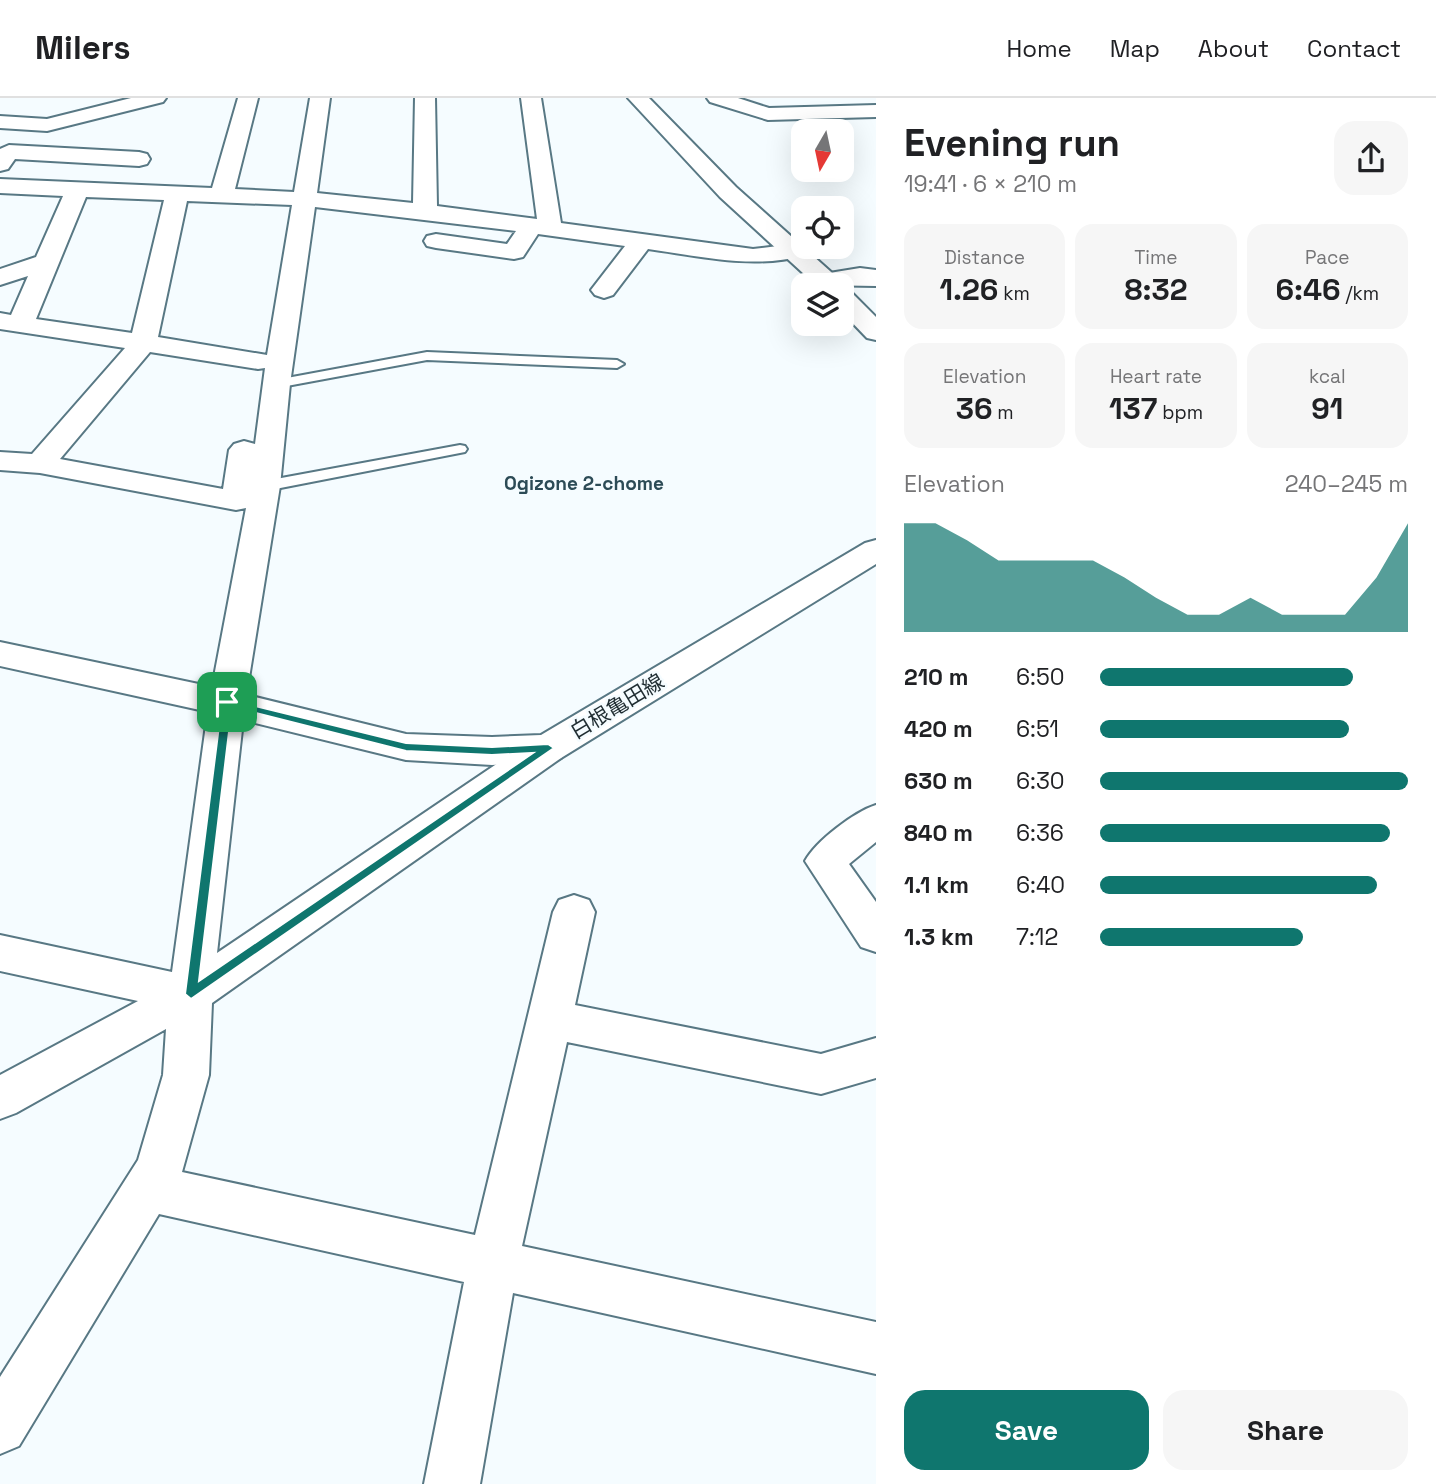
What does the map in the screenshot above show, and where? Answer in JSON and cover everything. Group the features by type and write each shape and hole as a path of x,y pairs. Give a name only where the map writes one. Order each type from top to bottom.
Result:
{"street":[{"path":"2,111 47,125 156,98"},
{"path":"222,195 248,98"},
{"path":"0,461 40,464 236,501 267,373 296,199 320,98"},
{"path":"425,98 425,211"},
{"path":"531,98 541,226"},
{"path":"638,98 728,192 791,248"},
{"path":"717,98 768,114 876,111"},
{"path":"120,107 149,128 139,159 135,192"},
{"path":"0,164 9,152 139,159"},
{"path":"0,186 296,199 425,211 753,256 791,251"},
{"path":"77,190 46,262 10,323 143,344 267,373"},
{"path":"40,464 143,344 177,194"},
{"path":"436,241 514,252 541,226"},
{"path":"604,290 641,241"},
{"path":"803,259 818,273"},
{"path":"0,276 46,262"},
{"path":"854,278 860,276 876,278"},
{"path":"854,309 876,332"},
{"path":"0,1427 159,1169 186,1075 191,994 227,702 265,486 267,373"},
{"name":"白根亀田線","path":"0,654 227,702 406,747 492,751 548,748 876,550"},
{"path":"0,1098 191,994 548,748"},
{"path":"876,820 825,862 876,934"},
{"path":"452,1484 494,1264 574,912"},
{"path":"0,953 191,994"},
{"path":"550,1019 821,1074 876,1058"},
{"path":"147,1188 876,1348"}],"lane":[{"path":"267,373 427,356 617,364"},
{"path":"265,486 460,449"}],"district":[{"name":"Ogizone 2-chome","path":"584,483"}],"route":[{"path":"227,702 406,747 492,751 548,748 191,994 227,702"}]}
